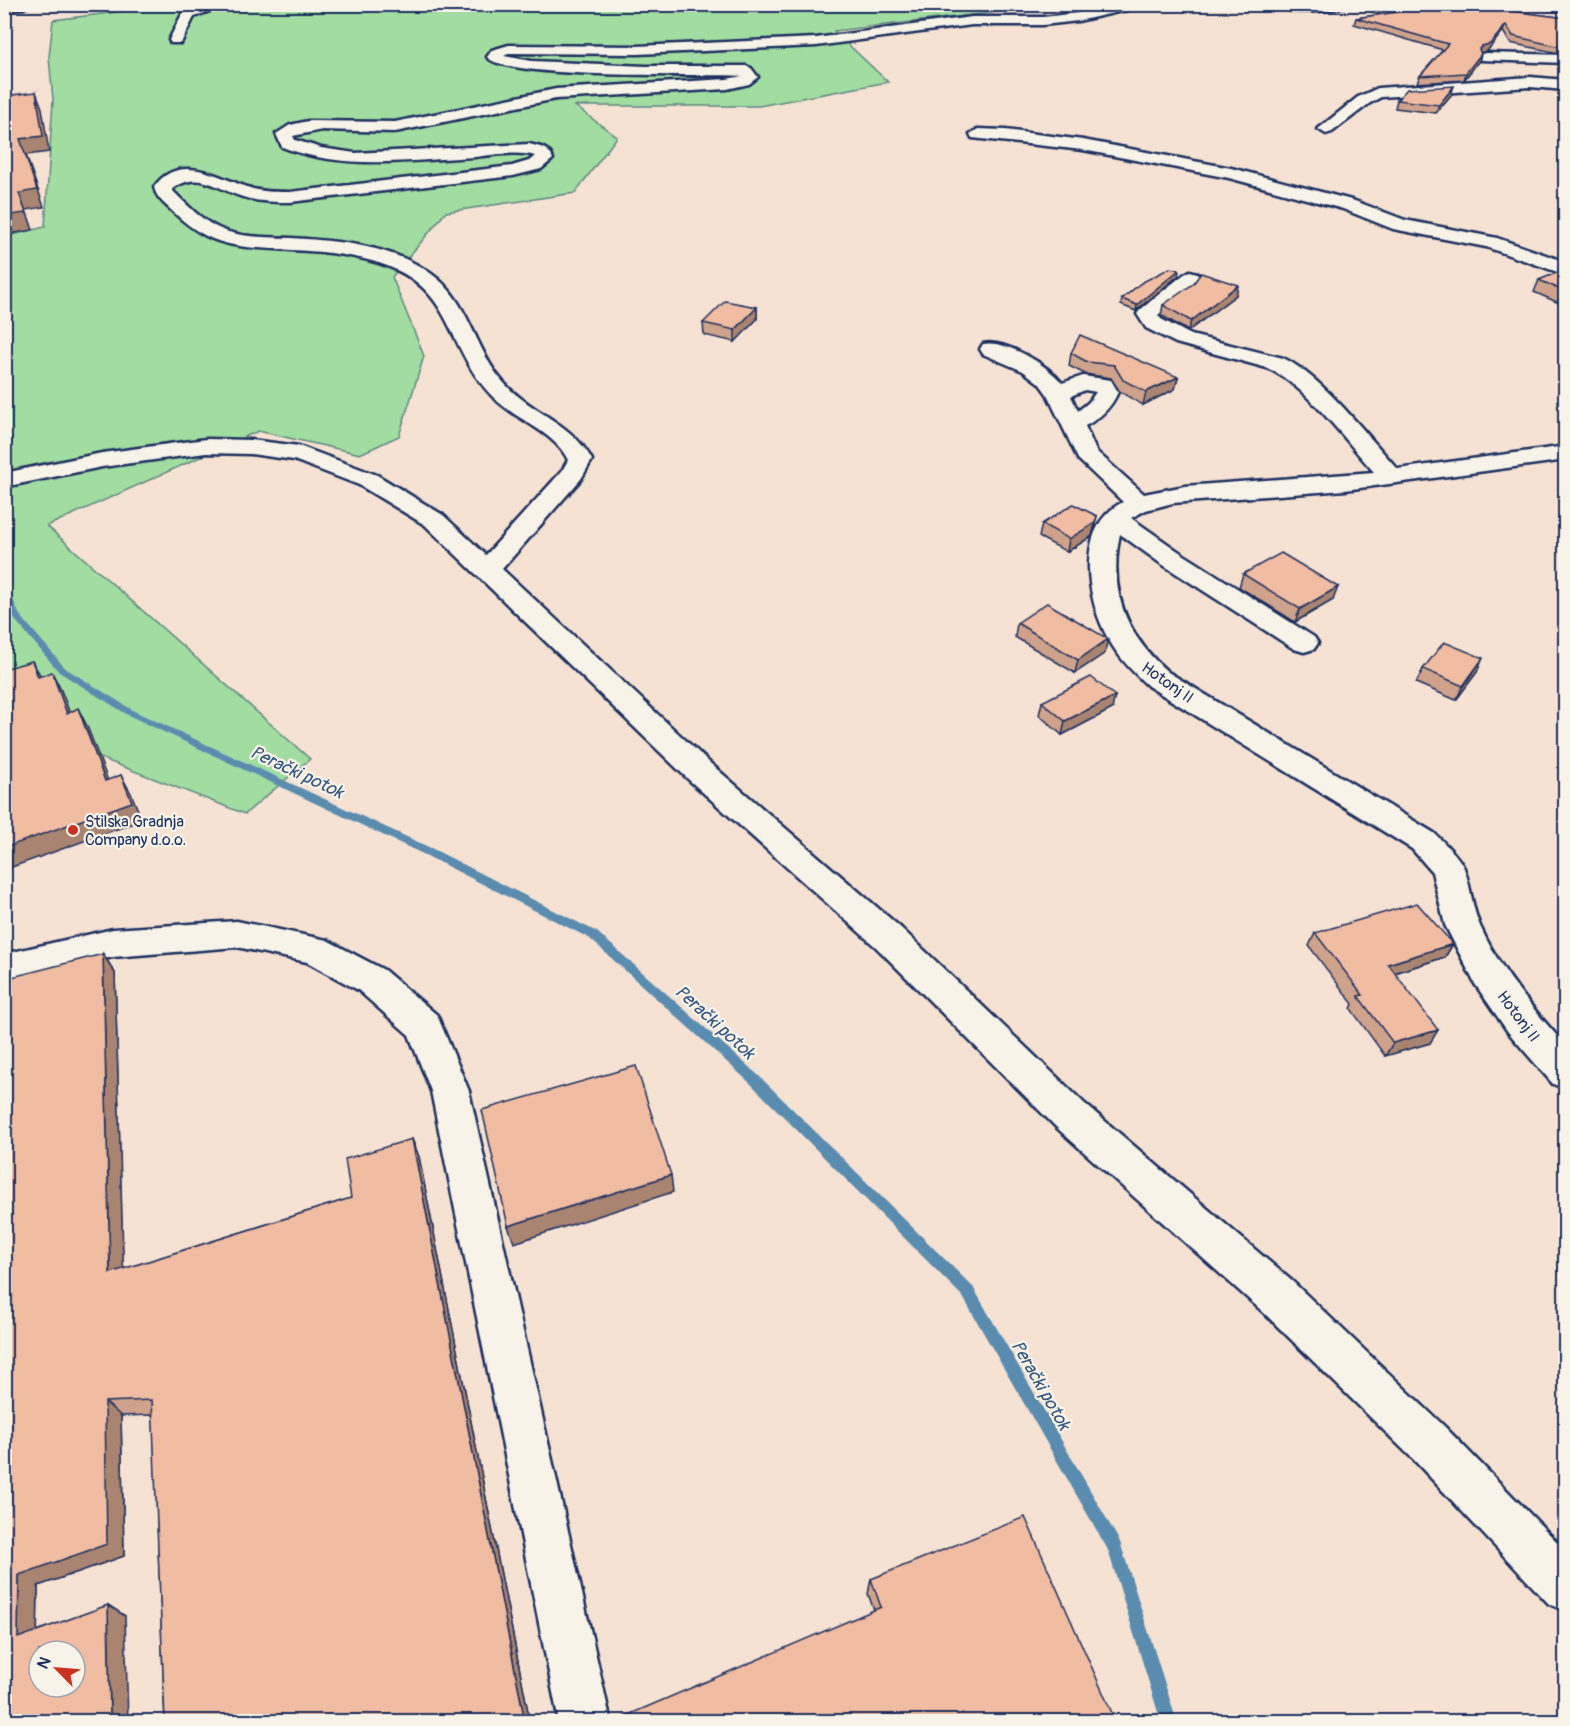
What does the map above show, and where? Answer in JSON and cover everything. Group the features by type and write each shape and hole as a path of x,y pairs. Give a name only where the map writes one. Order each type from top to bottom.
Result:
{"street":[{"path":"4,6 24,4"},
{"path":"176,40 181,33 185,17 222,4"},
{"path":"487,570 572,474 580,460 575,447 558,432 529,416 507,399 482,373 470,352 457,318 431,284 409,270 372,256 321,247 245,241 213,232 164,194 163,187 170,180 189,175 210,176 257,196 279,198 513,171 535,165 544,159 542,153 529,149 355,158 333,156 300,148 288,143 284,134 294,128 310,125 372,129 395,127 556,94 727,84 750,77 746,71 731,69 645,71 564,67 509,63 494,57 508,48 637,50 816,42 954,23 1078,18 1135,4"},
{"path":"1281,4 1313,8 1337,4"},
{"path":"1486,57 1566,59"},
{"path":"1326,129 1364,100 1378,93 1519,83 1566,85"},
{"path":"978,135 1028,137 1083,145 1231,173 1349,205 1400,225 1490,242 1566,269"},
{"path":"1190,277 1182,288 1147,314 1149,321 1159,329 1179,337 1274,363 1290,370 1306,383 1391,476"},
{"path":"991,349 1031,366 1047,378 1058,393 1086,454 1139,503"},
{"path":"1058,393 1083,383 1102,385 1107,392 1097,408 1084,418 1071,423"},
{"path":"4,480 102,460 206,446 251,447 299,453 368,480 434,519 700,772 889,938 1071,1116 1278,1297 1429,1443 1566,1587"},
{"path":"1304,643 1169,557 1116,519 1123,511 1139,503 1173,495 1345,483 1566,453"},
{"name":"Hotonj II","path":"1116,519 1108,527 1104,540 1106,600 1119,635 1135,659 1158,679 1423,841 1448,868 1462,925 1488,974 1521,1021 1566,1073"},
{"path":"4,968 112,943 237,934 315,950 371,980 424,1026 450,1090 585,1722"}],"green space":[{"path":"182,4 1033,5 1031,8 834,31 888,82 759,106 575,106 617,137 575,193 446,212 392,277 424,356 399,436 360,454 258,431 47,526 310,759 245,814 5,721 4,237 45,227 53,100 49,57 53,20"}],"building":[{"path":"1373,4 1473,4 1566,18 1566,46 1556,46 1513,36 1506,25 1490,44 1479,49 1481,54 1466,73 1420,76 1448,44 1356,18 1398,12"},
{"path":"1454,86 1439,105 1397,100 1407,89"},
{"path":"36,92 43,136 20,139 37,190 19,193 26,213 4,216 4,96"},
{"path":"1170,268 1179,270 1137,305 1122,299 1141,283"},
{"path":"1566,269 1566,292 1539,280"},
{"path":"1201,273 1238,285 1191,321 1163,305 1193,284"},
{"path":"725,301 757,307 735,330 703,323"},
{"path":"1080,335 1178,377 1146,392 1123,380 1114,365 1087,362 1071,353"},
{"path":"1073,504 1097,516 1095,523 1069,539 1042,524"},
{"path":"1281,553 1338,587 1300,609 1243,574"},
{"path":"1047,603 1108,639 1078,660 1017,623"},
{"path":"1444,642 1483,658 1463,686 1423,669"},
{"path":"32,661 38,677 52,672 67,714 78,708 105,781 121,775 132,802 4,848 4,818 10,816 4,796 4,669"},
{"path":"1091,677 1115,696 1065,721 1042,702"},
{"path":"1417,903 1453,944 1388,964 1438,1030 1393,1043 1358,996 1363,995 1315,933"},
{"path":"103,954 110,1273 351,1198 345,1159 412,1139 525,1722 165,1722 152,1400 105,1402 107,1544 19,1575 18,1638 108,1605 110,1722 4,1722 4,979"},
{"path":"636,1066 671,1175 508,1226 482,1110"},
{"path":"1025,1517 1116,1722 616,1722 616,1720 881,1607 871,1579"}],"waterway":[{"name":"Perački potok","path":"4,587 15,615 62,670 131,713 429,852 593,935 753,1078 968,1292 1115,1547 1169,1722"}],"place":[{"name":"Stilska Gradnja Company d.o.o.","path":"73,830"}]}
